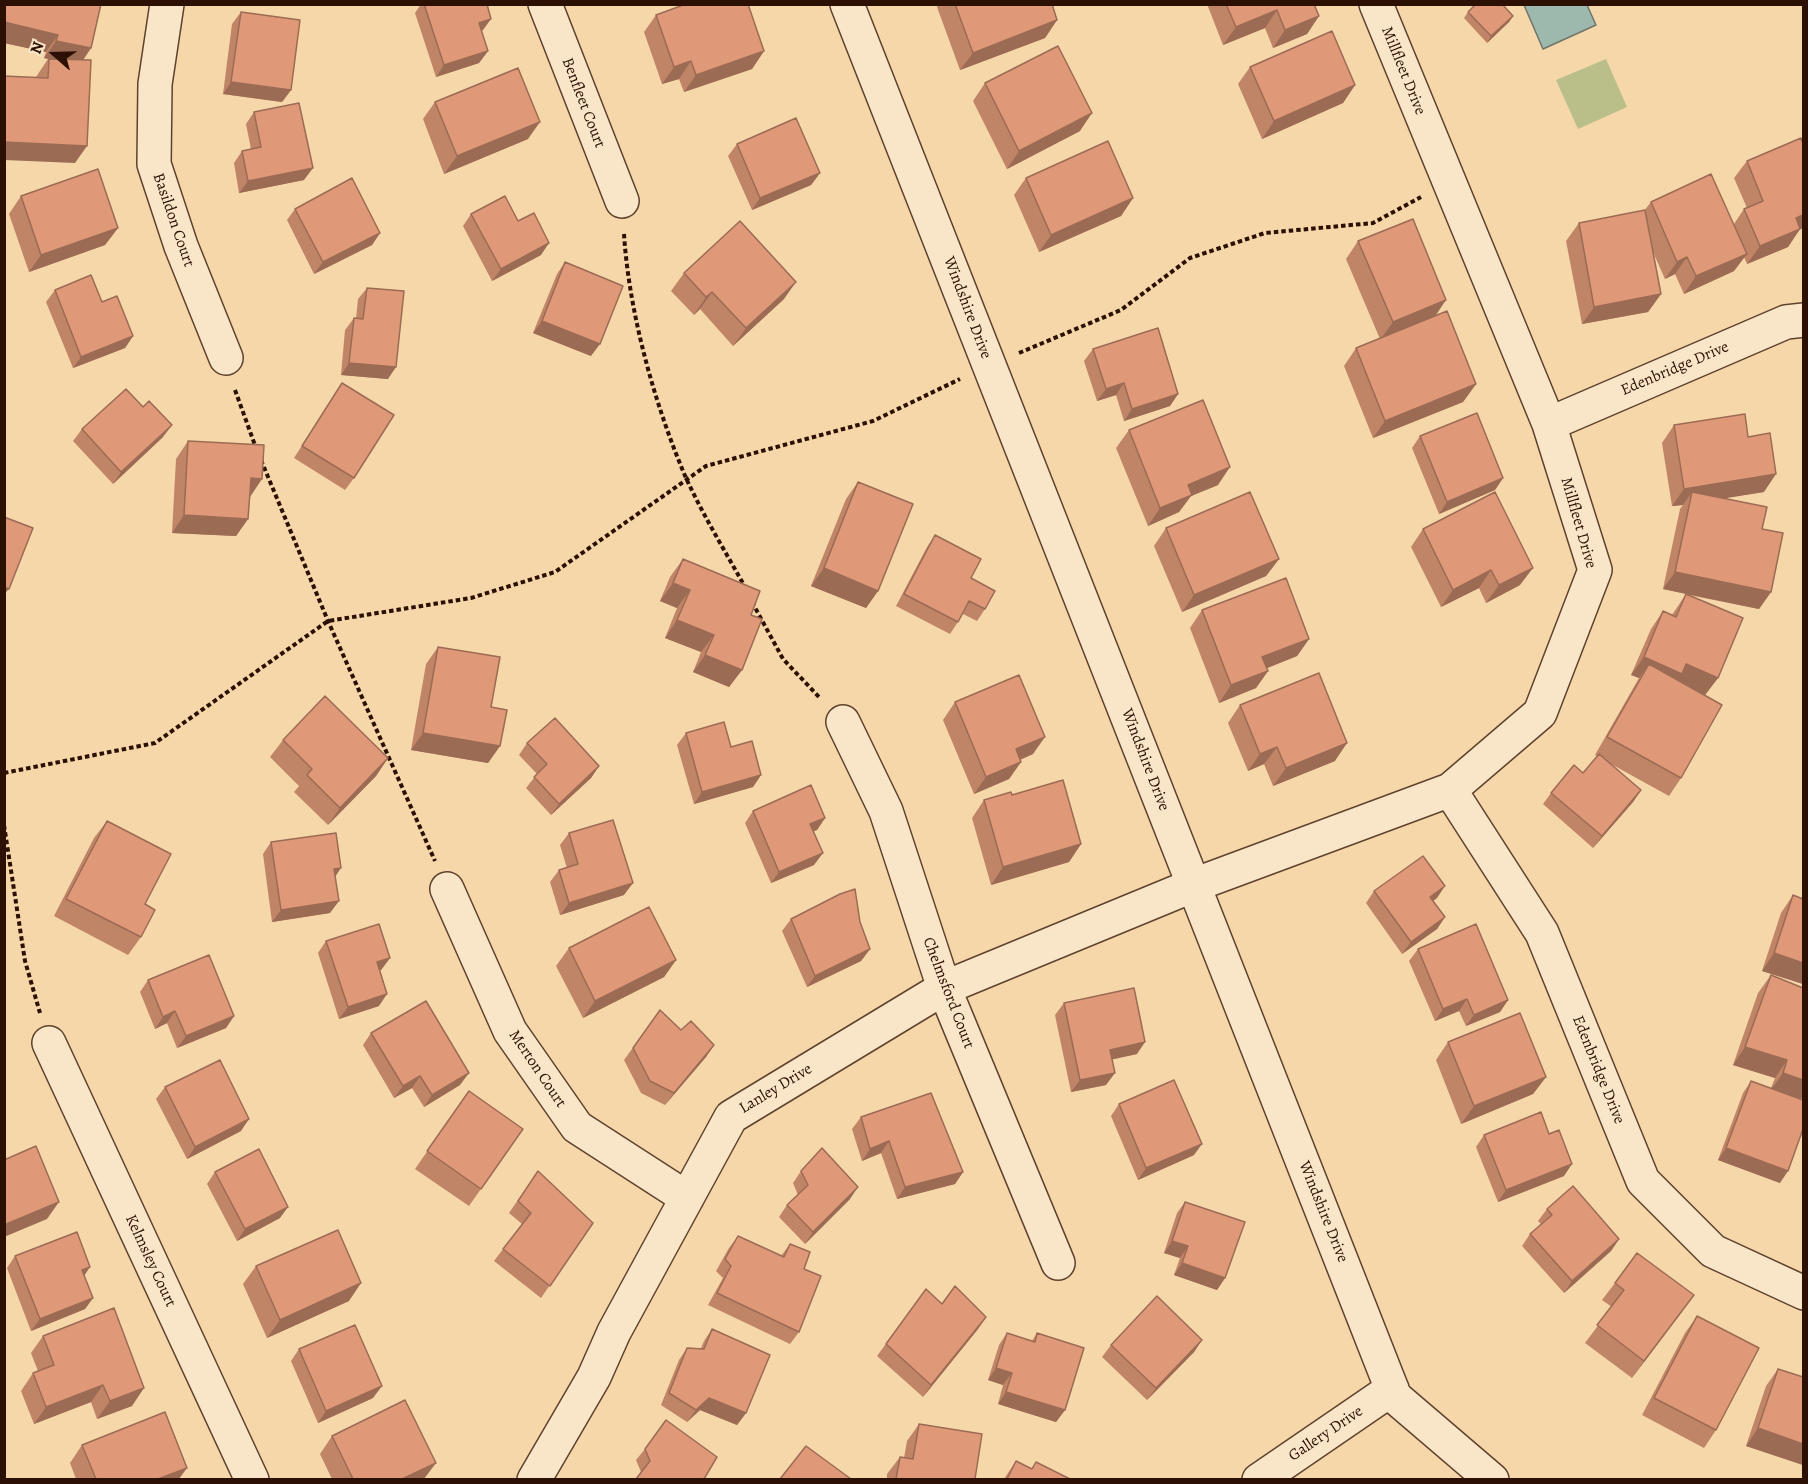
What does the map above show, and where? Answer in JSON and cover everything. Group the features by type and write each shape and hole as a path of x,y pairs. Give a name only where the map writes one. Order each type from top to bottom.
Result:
{"street":[{"name":"Basildon Court","path":"167,4 155,84 154,164 181,246 226,358"},
{"name":"Benfleet Court","path":"545,4 622,201"},
{"name":"Windshire Drive","path":"847,4 1395,1397 1492,1479"},
{"name":"Millfleet Drive","path":"1194,885 1450,790 1540,713 1595,570 1549,424 1376,4"},
{"name":"Edenbridge Drive","path":"1549,424 1786,322 1803,320"},
{"name":"Chelmsford Court","path":"843,722 885,811 944,988 1058,1263"},
{"name":"Edenbridge Drive","path":"1450,790 1542,933 1643,1181 1713,1251 1803,1293"},
{"name":"Lanley Drive","path":"534,1479 594,1377 614,1332 731,1117 944,988 1194,885"},
{"name":"Merton Court","path":"447,889 510,1031 577,1127 687,1198"},
{"name":"Kelmsley Court","path":"49,1042 252,1479"},
{"name":"Gallery Drive","path":"1259,1479 1392,1389"}],"path":[{"path":"4,773 155,743 328,621 471,597 555,572 706,466 873,421 989,365 1121,310 1190,258 1265,232 1373,223 1448,181"},
{"path":"622,201 626,267 656,400 687,479 783,658 843,722"},
{"path":"226,358 244,418 328,621 447,889"},
{"path":"4,825 25,961 49,1042"}],"green space":[{"path":"1606,59 1627,107 1578,129 1556,80"}],"shaded area":[{"path":"1524,5 1587,5 1596,25 1543,49"}],"building":[{"path":"4,4 101,4 91,48 56,41 58,35 4,22"},
{"path":"424,4 487,4 491,19 479,23 488,51 444,65"},
{"path":"686,4 748,4 764,51 696,75 691,61 674,67 656,15"},
{"path":"955,4 1052,4 1057,20 973,53"},
{"path":"1226,4 1314,4 1319,16 1285,30 1277,10 1236,27"},
{"path":"1476,4 1502,4 1513,16 1491,36 1468,12"},
{"path":"241,12 300,20 291,90 231,82"},
{"path":"1332,31 1355,85 1274,121 1250,67"},
{"path":"1058,46 1092,113 1019,151 985,83"},
{"path":"49,59 91,60 87,146 4,142 4,76 48,78"},
{"path":"518,68 540,122 457,156 435,102"},
{"path":"299,103 313,168 248,181 242,151 261,147 254,112"},
{"path":"796,118 820,173 760,198 737,144"},
{"path":"1801,138 1803,144 1803,215 1796,218 1800,229 1760,246 1744,209 1763,201 1747,161"},
{"path":"1108,141 1133,198 1051,235 1026,178"},
{"path":"98,169 118,228 41,255 21,196"},
{"path":"1711,174 1747,254 1696,276 1687,257 1677,262 1651,202"},
{"path":"352,178 380,233 323,262 295,209"},
{"path":"505,196 518,221 534,213 549,243 501,269 471,214"},
{"path":"1645,210 1661,294 1594,307 1579,223"},
{"path":"1413,219 1446,300 1393,322 1358,241"},
{"path":"740,221 796,282 746,328 712,292 706,297 684,273"},
{"path":"565,262 623,286 600,344 542,321"},
{"path":"91,275 102,302 117,296 133,336 81,357 55,290"},
{"path":"367,288 404,291 396,367 349,363 354,318 363,319"},
{"path":"1447,311 1476,384 1385,421 1356,348"},
{"path":"1158,328 1178,394 1132,409 1124,383 1106,389 1093,349"},
{"path":"342,383 394,415 354,478 302,446"},
{"path":"126,389 143,407 149,401 172,425 121,472 82,429"},
{"path":"1203,400 1230,467 1188,485 1192,495 1160,508 1129,430"},
{"path":"1477,413 1503,478 1447,502 1420,436"},
{"path":"1745,414 1748,437 1770,433 1776,474 1684,489 1674,425"},
{"path":"188,441 264,445 262,479 251,478 248,519 184,515"},
{"path":"858,482 913,504 878,591 824,568"},
{"path":"1250,492 1279,559 1194,595 1166,528"},
{"path":"1495,492 1533,568 1499,585 1491,570 1453,590 1423,529"},
{"path":"1692,492 1767,507 1762,529 1783,533 1771,592 1675,572"},
{"path":"4,517 33,528 9,589 4,587"},
{"path":"935,535 981,559 971,578 995,591 985,609 969,601 958,622 904,594"},
{"path":"683,559 760,591 751,615 762,619 742,670 705,655 714,635 677,620 690,590 673,583"},
{"path":"1286,578 1309,639 1262,657 1268,671 1231,685 1202,610"},
{"path":"1686,594 1743,618 1718,678 1686,664 1682,674 1644,657 1663,611 1676,617"},
{"path":"438,647 500,657 491,707 507,710 500,746 423,733"},
{"path":"1649,664 1722,705 1681,778 1607,737"},
{"path":"1319,673 1347,743 1286,768 1277,747 1260,754 1240,705"},
{"path":"1019,675 1045,737 1016,749 1021,762 986,777 955,702"},
{"path":"325,696 388,758 340,808 307,775 312,769 283,740"},
{"path":"555,718 599,766 559,804 534,777 547,764 527,743"},
{"path":"724,722 731,747 752,741 761,775 702,792 686,733"},
{"path":"1599,754 1641,790 1602,836 1551,793 1574,765 1583,773"},
{"path":"1063,780 1081,844 1003,867 984,800 1011,792 1012,795"},
{"path":"811,785 825,818 810,824 823,853 779,872 753,811"},
{"path":"613,820 633,883 569,903 559,870 578,864 569,833"},
{"path":"107,821 171,854 145,904 155,910 141,937 66,899"},
{"path":"336,833 341,868 334,869 339,901 281,910 271,842"},
{"path":"1423,856 1445,886 1430,897 1445,917 1411,942 1374,891"},
{"path":"855,889 860,922 870,949 815,976 791,919 840,894"},
{"path":"1793,895 1803,899 1803,963 1774,953"},
{"path":"649,907 676,960 595,1001 569,948"},
{"path":"379,924 390,958 377,962 387,994 348,1007 326,941"},
{"path":"1476,924 1508,1000 1474,1015 1467,999 1443,1009 1418,949"},
{"path":"209,955 234,1016 186,1036 175,1011 163,1017 148,980"},
{"path":"1771,975 1803,988 1803,1080 1783,1073 1787,1060 1745,1047"},
{"path":"1134,988 1145,1042 1110,1050 1115,1073 1080,1080 1064,1003"},
{"path":"426,1001 469,1073 432,1095 420,1076 403,1086 371,1033"},
{"path":"660,1010 681,1030 691,1021 714,1045 674,1093 650,1081 633,1048"},
{"path":"1520,1013 1546,1077 1474,1106 1448,1042"},
{"path":"220,1060 249,1119 195,1147 165,1087"},
{"path":"1174,1080 1202,1144 1146,1168 1119,1104"},
{"path":"1751,1081 1803,1100 1803,1129 1788,1171 1726,1148"},
{"path":"469,1091 523,1129 481,1189 427,1151"},
{"path":"931,1093 963,1172 905,1187 889,1141 870,1149 861,1117"},
{"path":"1541,1112 1549,1134 1559,1130 1572,1164 1506,1190 1484,1135"},
{"path":"36,1146 59,1202 4,1225 4,1160"},
{"path":"822,1148 858,1187 813,1232 787,1205 808,1185 801,1171"},
{"path":"259,1149 288,1207 245,1229 215,1172"},
{"path":"538,1171 593,1223 550,1286 503,1249 531,1213 518,1201"},
{"path":"1573,1186 1619,1239 1572,1281 1530,1234 1552,1215 1547,1209"},
{"path":"1185,1202 1245,1222 1225,1278 1182,1263 1188,1246 1172,1241"},
{"path":"338,1230 361,1283 280,1320 256,1266"},
{"path":"77,1232 90,1267 82,1270 93,1298 40,1319 15,1256"},
{"path":"738,1236 784,1257 790,1244 810,1252 804,1269 821,1276 799,1332 717,1293 731,1266 725,1259"},
{"path":"1637,1253 1694,1295 1644,1361 1597,1325 1624,1290 1615,1283"},
{"path":"955,1286 986,1317 931,1385 886,1344 926,1289 942,1304"},
{"path":"1157,1296 1202,1340 1156,1388 1111,1345"},
{"path":"114,1308 144,1388 110,1401 103,1385 46,1407 33,1373 54,1365 43,1336"},
{"path":"1697,1316 1759,1348 1716,1430 1654,1398"},
{"path":"355,1325 382,1386 326,1411 299,1349"},
{"path":"712,1329 770,1355 746,1413 709,1398 696,1410 669,1393 687,1348 704,1349"},
{"path":"1007,1333 1035,1342 1037,1333 1084,1348 1065,1410 1006,1392 1012,1373 996,1368"},
{"path":"1778,1369 1803,1377 1803,1444 1758,1428"},
{"path":"405,1400 436,1463 402,1479 353,1479 332,1436"},
{"path":"165,1412 187,1468 158,1479 96,1479 82,1445"},
{"path":"666,1420 717,1457 704,1479 636,1479 650,1461 645,1449"},
{"path":"919,1424 982,1434 975,1479 896,1479 900,1457 913,1459"},
{"path":"806,1446 851,1479 780,1479"},
{"path":"1016,1461 1032,1469 1036,1462 1070,1479 1007,1479"}]}
